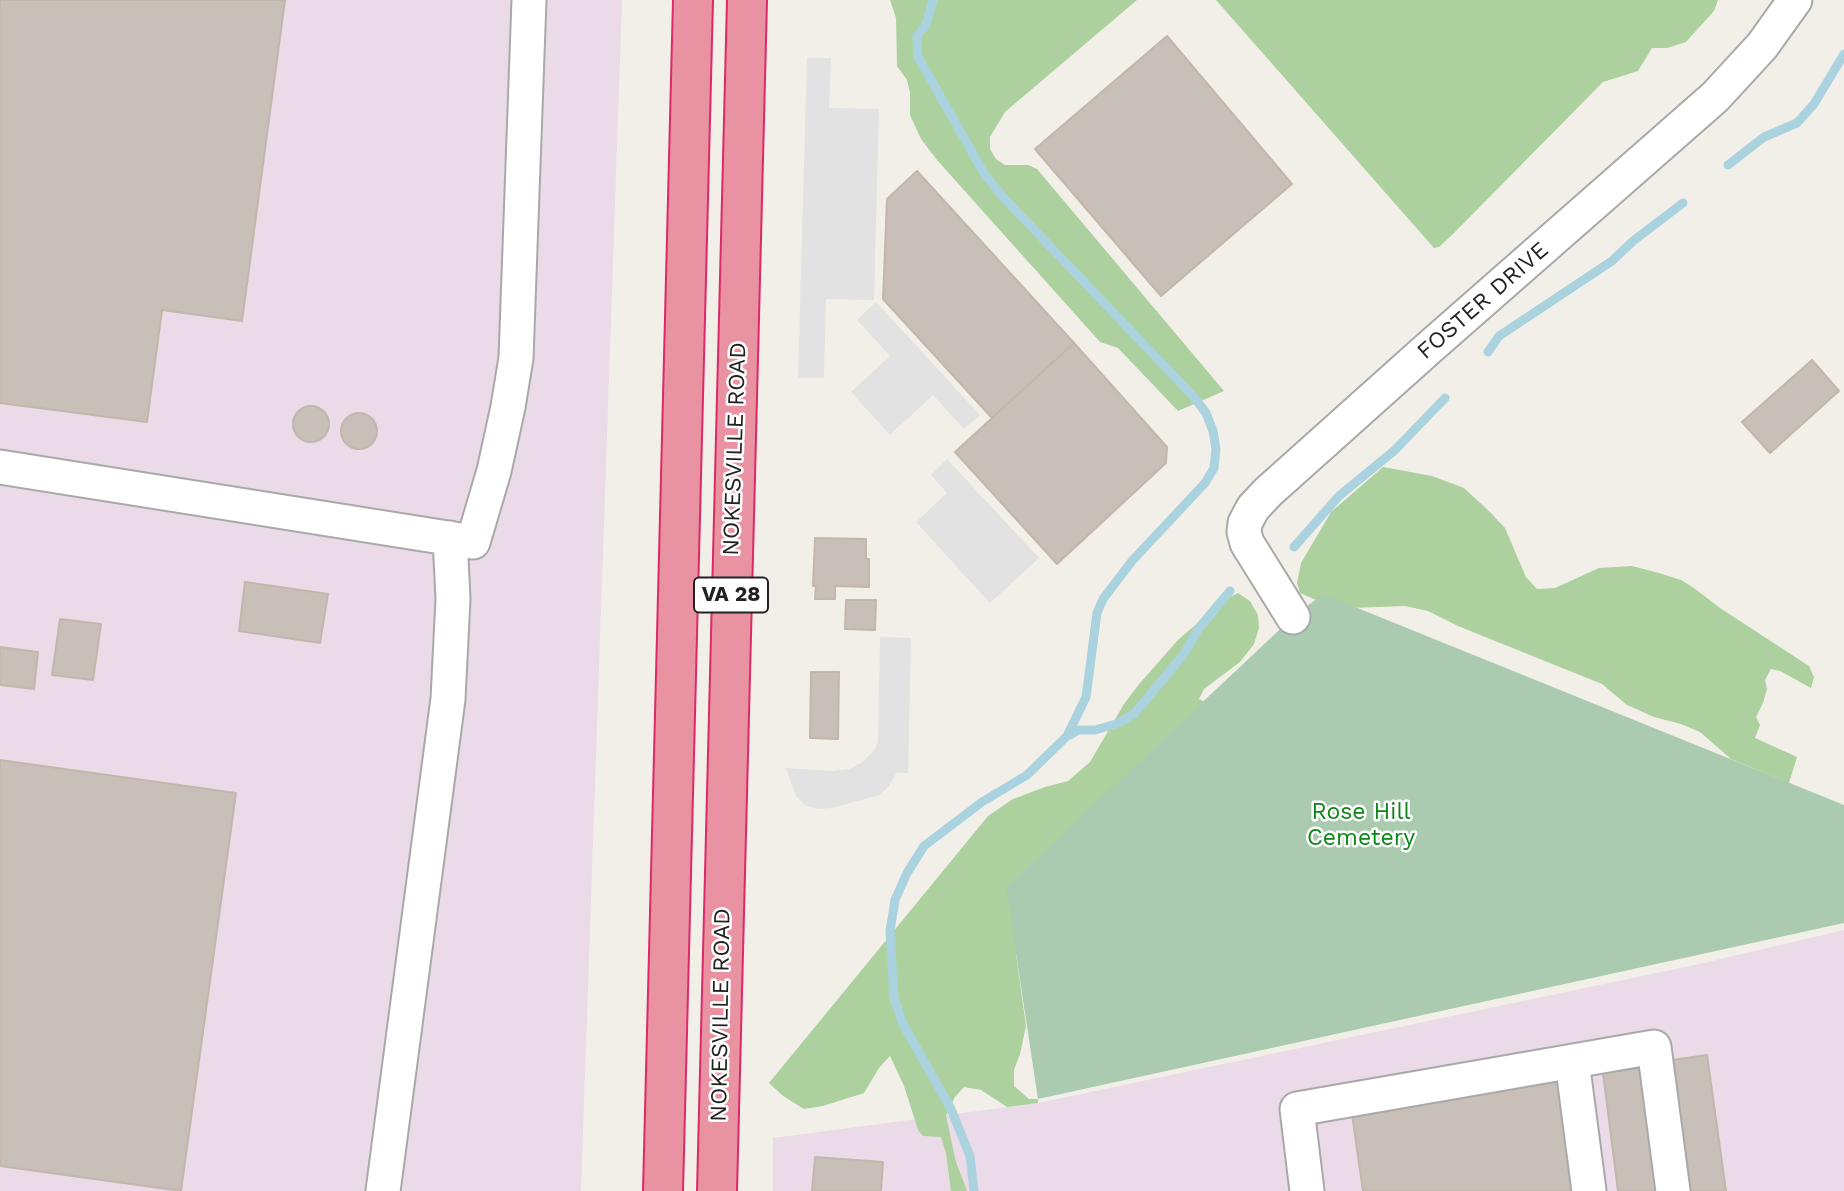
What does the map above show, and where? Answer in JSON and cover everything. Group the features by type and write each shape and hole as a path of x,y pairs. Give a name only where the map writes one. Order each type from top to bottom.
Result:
{"highway":[{"name":"VA 28","path":"663,1191 693,0"},
{"name":"NOKESVILLE ROAD","path":"717,1191 747,0"}],"street":[{"path":"0,467 473,542 494,471 514,370 529,0"},
{"name":"FOSTER DRIVE","path":"1293,617 1247,543 1245,523 1253,508 1413,362 1715,97 1762,46 1795,0"},
{"path":"383,1191 448,699 453,599 450,538"},
{"path":"1307,1191 1297,1109 1654,1047 1673,1191"},
{"path":"1572,1061 1589,1191"}],"shaded area":[{"path":"0,0 622,0 581,1191 0,1191"},
{"path":"807,58 831,58 829,108 879,109 874,300 826,299 824,378 798,378"},
{"path":"876,302 980,415 964,429 933,395 890,435 851,392 890,356 857,320"},
{"path":"947,459 1039,558 990,603 916,522 947,493 931,475"},
{"path":"880,637 911,638 908,773 896,773 880,795 831,808 806,806 796,796 786,768 832,771 849,769 863,762 875,749 878,741"},
{"path":"1844,930 1844,1191 773,1191 773,1138 1038,1103 1699,964"}],"green space":[{"path":"890,0 1137,0 1005,112 990,137 990,149 996,159 1005,165 1028,165 1037,169 1224,391 1178,411 1118,348 1100,342 937,160 921,139 910,115 907,80 897,66 896,18"},
{"path":"1216,0 1718,0 1714,11 1686,42 1667,48 1652,48 1638,71 1603,82 1452,235 1439,247 1434,248"},
{"path":"1383,467 1432,476 1464,488 1505,528 1526,577 1537,589 1555,588 1599,568 1632,566 1659,573 1681,580 1694,588 1809,666 1814,677 1811,688 1771,669 1765,680 1767,689 1763,703 1756,717 1760,725 1755,738 1797,757 1789,783 1731,759 1700,732 1627,705 1602,684 1458,626 1428,611 1405,606 1330,606 1300,593 1297,583 1301,563 1331,512"},
{"path":"1238,593 1250,601 1258,615 1259,628 1254,644 1240,662 1204,689 1199,699 1212,706 1016,954 1026,1026 1014,1070 1014,1086 1029,1099 1038,1099 1038,1103 1007,1107 981,1090 964,1087 955,1097 946,1116 956,1162 967,1191 951,1191 941,1137 923,1136 918,1130 904,1086 890,1056 879,1068 864,1093 823,1106 804,1109 769,1083 988,816 1013,799 1068,781 1090,762 1124,704 1140,683 1178,640 1223,601"},
{"name":"Rose Hill Cemetery","path":"1323,594 1844,805 1844,923 1038,1099 1006,887 1293,617"}],"building":[{"path":"0,0 285,0 242,321 162,310 147,422 0,403"},
{"path":"1167,36 1292,184 1161,296 1035,149"},
{"path":"917,171 1074,343 992,418 883,299 887,199"},
{"path":"1074,343 1167,447 1166,463 1057,564 955,452"},
{"path":"1812,360 1839,391 1770,453 1742,422"},
{"path":"311,406 324,411 329,424 324,437 311,442 298,437 293,424 298,411"},
{"path":"359,413 372,418 377,431 372,444 359,449 346,444 341,431 346,418"},
{"path":"815,538 866,539 869,587 835,586 835,599 815,599"},
{"path":"245,582 328,594 320,643 239,631"},
{"path":"846,600 876,600 875,630 845,629"},
{"path":"60,619 101,624 93,680 52,675"},
{"path":"0,647 38,652 34,689 0,685"},
{"path":"811,672 839,672 838,739 810,738"},
{"path":"0,760 236,793 181,1191 0,1166"},
{"path":"1707,1055 1726,1191 1683,1191 1665,1061"},
{"path":"1640,1068 1656,1191 1618,1191 1603,1073"},
{"path":"1562,1077 1578,1191 1363,1191 1351,1107"},
{"path":"815,1157 883,1162 881,1191 812,1191"}],"waterway":[{"path":"933,0 926,25 917,36 918,57 985,175 1194,397 1206,413 1216,449 1214,468 1205,483 1132,561 1103,599 1097,613 1086,697 1067,736 1027,775 982,802 924,846 907,873 895,900 890,931 894,998 903,1024 951,1109 970,1156 974,1191"},
{"path":"1728,165 1764,137 1797,123 1814,104 1844,54"},
{"path":"1488,352 1499,336 1612,261 1633,241 1683,203"},
{"path":"1294,547 1339,496 1395,450 1445,398"},
{"path":"1070,735 1078,730 1095,730 1116,724 1134,714 1184,654 1199,628 1230,591"}]}
